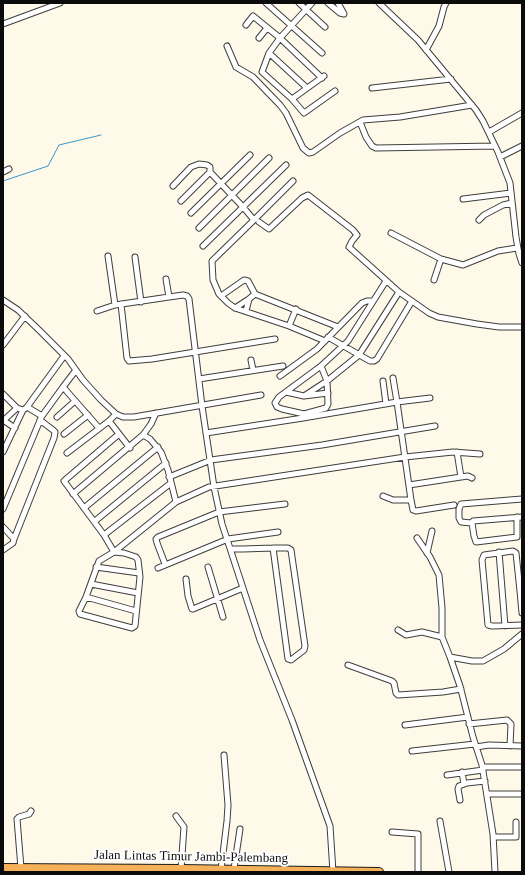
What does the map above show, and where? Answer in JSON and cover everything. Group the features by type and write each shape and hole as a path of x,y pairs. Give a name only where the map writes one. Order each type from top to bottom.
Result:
{"highway":[{"name":"Jalan Lintas Timur Jambi-Palembang","path":"3,868 162,870 181,868 380,872"}],"street":[{"path":"3,24 60,3"},
{"path":"266,3 322,53"},
{"path":"299,3 325,27"},
{"path":"312,3 280,38 269,54 262,72 292,99 304,113 335,91"},
{"path":"328,3 340,13 344,14 338,3"},
{"path":"379,3 418,40 472,105 489,132 507,174 511,193 517,248 522,263"},
{"path":"426,50 439,26 446,3"},
{"path":"246,25 253,16 323,77 292,99"},
{"path":"259,38 267,28"},
{"path":"227,46 236,67 253,77 280,105 286,113 303,148 307,152 313,152 340,133 360,122 367,120 395,118 472,105"},
{"path":"269,54 307,88"},
{"path":"372,88 451,80"},
{"path":"489,132 522,113"},
{"path":"360,122 366,137 372,146 376,148 495,146"},
{"path":"500,157 522,146"},
{"path":"191,213 250,155"},
{"path":"199,228 269,158"},
{"path":"173,186 193,166 207,164 210,167 210,172 243,208 256,221 269,229 308,194 352,228 357,235 349,247 399,292 429,313 438,317 499,327 522,327"},
{"path":"203,246 286,165"},
{"path":"3,172 9,169"},
{"path":"181,201 210,172"},
{"path":"293,181 256,221 212,261 213,280 221,296 235,308 289,326 316,337 327,339 344,346 370,361 377,359 412,301"},
{"path":"463,199 511,193"},
{"path":"479,220 484,215 503,205 512,203"},
{"path":"391,233 441,259 464,265 498,251 517,248"},
{"path":"108,256 115,305"},
{"path":"135,257 141,302"},
{"path":"434,280 441,259"},
{"path":"166,279 169,297"},
{"path":"221,296 244,280 248,282 255,294 296,309 338,327"},
{"path":"321,366 327,381 328,404 326,408 304,414 277,407 276,401 344,346 386,281"},
{"path":"304,396 327,381 359,355 399,292"},
{"path":"235,308 255,294"},
{"path":"97,311 115,305 169,297 184,295 188,298 202,406 219,512 260,640 300,741 330,826 333,872"},
{"path":"246,311 249,298"},
{"path":"3,300 25,316 64,356 101,400 116,414 123,417 202,406 261,395"},
{"path":"280,376 318,349 362,303 373,301"},
{"path":"121,304 127,358 129,361 152,359 275,338"},
{"path":"289,326 296,309"},
{"path":"3,345 25,316"},
{"path":"316,337 318,349"},
{"path":"3,452 5,441 15,428 25,408 64,356"},
{"path":"251,360 253,370"},
{"path":"199,379 283,366"},
{"path":"3,509 41,418 76,370"},
{"path":"393,378 413,510 416,511 454,505"},
{"path":"383,381 386,404"},
{"path":"63,387 99,428"},
{"path":"286,392 304,396 328,392"},
{"path":"3,394 17,408"},
{"path":"206,433 430,398"},
{"path":"57,416 75,401"},
{"path":"3,550 13,543 55,432 41,418 25,408 17,408 3,420 15,428"},
{"path":"73,494 130,448 143,435 151,424 156,413"},
{"path":"67,453 116,414"},
{"path":"64,434 88,415"},
{"path":"108,421 130,448"},
{"path":"104,535 170,480 211,460 315,446 435,426"},
{"path":"114,552 95,521 73,494 64,480 119,434"},
{"path":"143,435 150,439 158,448 166,463 176,502"},
{"path":"84,508 158,448"},
{"path":"457,452 461,477"},
{"path":"114,552 124,553 137,558 139,561 135,626 132,628 80,614 78,611 86,597 96,567 102,559 114,552 176,502 209,487 405,458 457,452 480,454"},
{"path":"95,521 166,463"},
{"path":"409,485 468,476 472,478"},
{"path":"383,496 393,500 411,500"},
{"path":"472,523 476,542 516,538 518,534 520,517 475,521 472,523 462,522 459,518 459,509 461,504 522,499"},
{"path":"165,564 157,543 156,539 158,537 219,512 285,504"},
{"path":"3,527 14,539"},
{"path":"428,553 432,531"},
{"path":"158,568 228,539 278,532"},
{"path":"417,538 428,553 439,575 442,608 442,637 459,685 475,745 483,768 494,838 495,872"},
{"path":"231,550 273,548 288,548 292,551 305,646 304,650 291,660 288,659 273,548"},
{"path":"522,613 516,553 513,551 486,554 482,558 487,623 490,626 522,625"},
{"path":"499,552 505,626"},
{"path":"96,567 139,573"},
{"path":"208,567 223,618"},
{"path":"186,579 186,586 192,608 197,608 243,588"},
{"path":"91,584 138,593"},
{"path":"86,597 136,611"},
{"path":"398,630 406,635 422,632 442,637"},
{"path":"450,657 472,661 483,660 504,650 522,634"},
{"path":"348,665 392,681 395,685 396,693 399,695 443,692 459,685"},
{"path":"405,725 468,717"},
{"path":"469,724 507,720 511,724 510,746"},
{"path":"412,751 475,745 522,746"},
{"path":"221,870 227,813 224,755"},
{"path":"447,775 483,768 522,767"},
{"path":"462,772 464,784"},
{"path":"460,800 458,787 464,784 485,781"},
{"path":"487,794 522,794"},
{"path":"21,868 17,819 30,814 31,811"},
{"path":"176,816 184,827 181,868"},
{"path":"440,821 449,872"},
{"path":"494,838 516,837 516,822"},
{"path":"234,869 240,829"},
{"path":"392,832 418,834 418,872"}],"waterway":[{"path":"3,181 48,166 59,145 101,135"}]}
